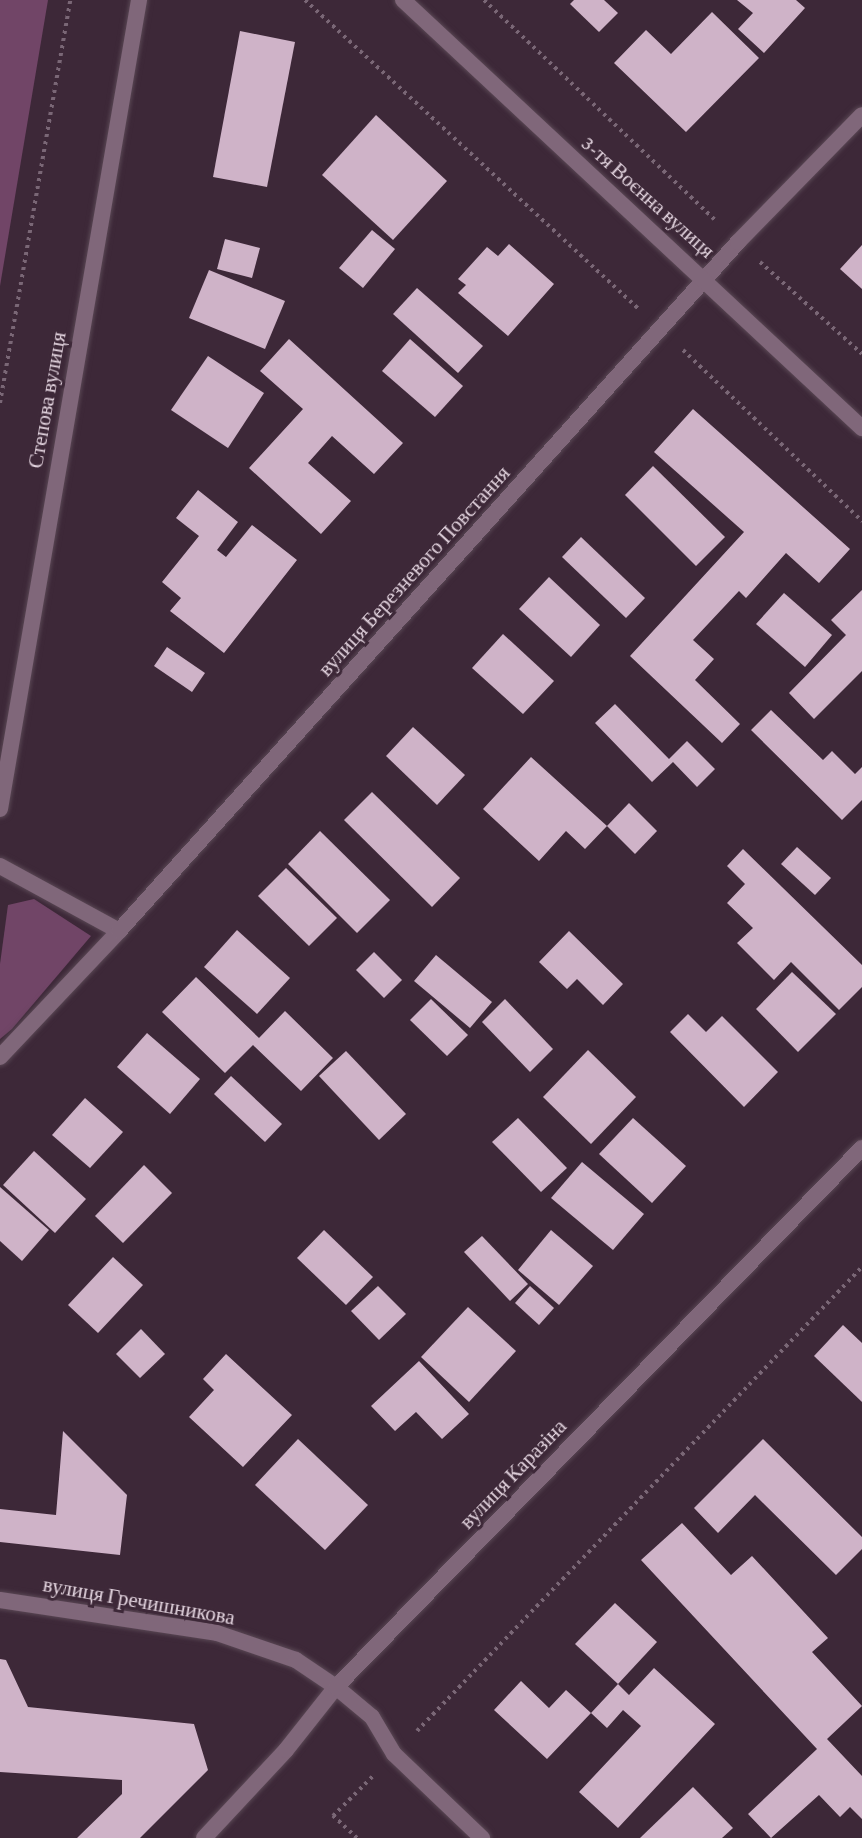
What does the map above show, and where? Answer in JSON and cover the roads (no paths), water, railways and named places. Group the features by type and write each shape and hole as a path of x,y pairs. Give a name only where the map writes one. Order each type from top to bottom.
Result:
{"street":[{"name":"Степова вулиця","path":"0,808 139,0"},
{"name":"3-тя Воєнна вулиця","path":"403,0 706,279 862,428"},
{"name":"вулиця Березневого Повстання","path":"0,1057 119,931 738,242 862,115"},
{"path":"0,866 119,931"},
{"name":"вулиця Каразіна","path":"204,1838 286,1750 336,1687 862,1148"},
{"name":"вулиця Гречишникова","path":"0,1600 217,1634 296,1660 336,1687 372,1717 394,1754 482,1838"}]}
